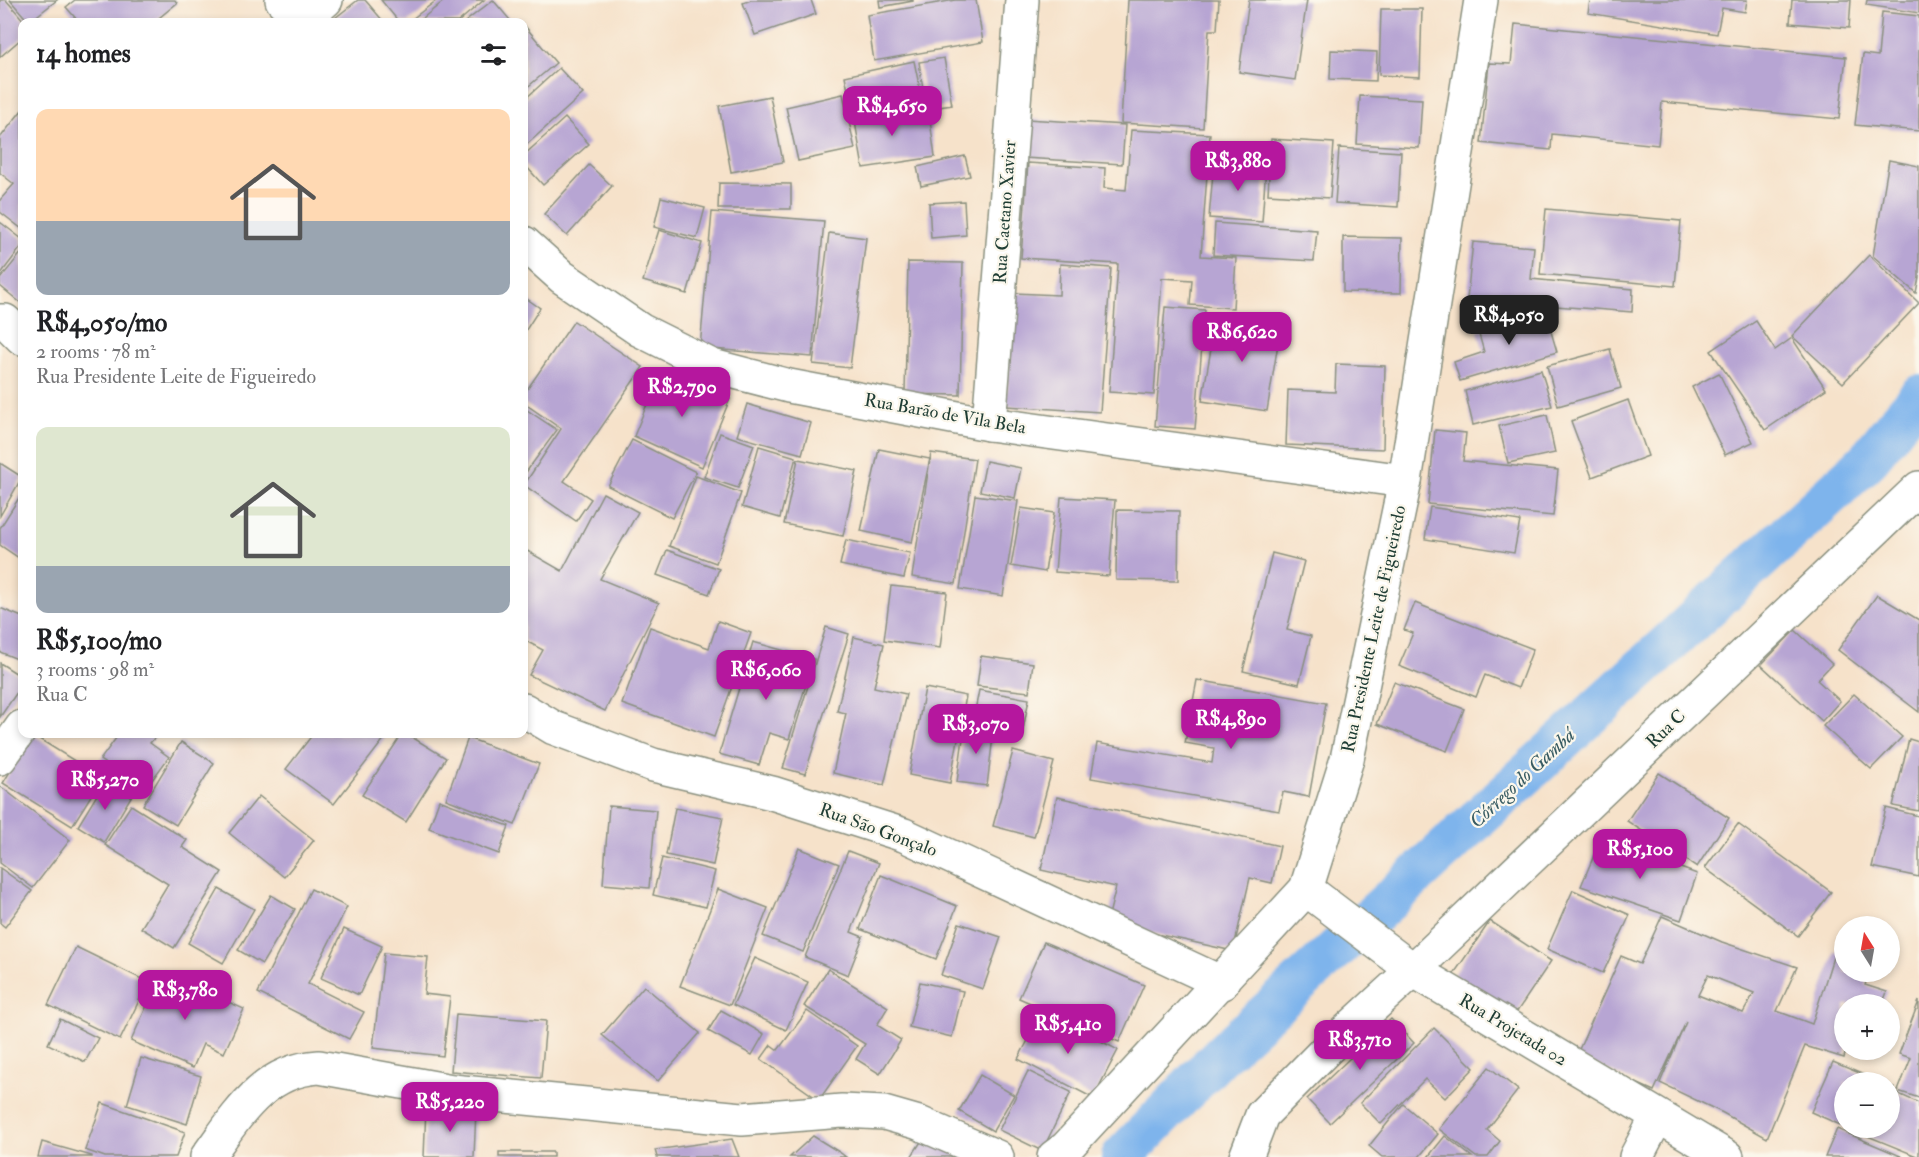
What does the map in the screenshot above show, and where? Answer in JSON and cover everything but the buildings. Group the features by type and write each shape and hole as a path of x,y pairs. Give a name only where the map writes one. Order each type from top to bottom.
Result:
{"street":[{"path":"295,15 326,0"},
{"name":"Rua Caetano Xavier","path":"989,424 1022,0"},
{"name":"Rua Presidente Leite de Figueiredo","path":"1054,1157 1066,1148 1222,983 1313,894 1347,759 1405,481 1481,0"},
{"name":"Rua Barão de Vila Bela","path":"528,247 562,277 640,330 712,366 789,386 989,424 1405,481"},
{"name":"Rua C","path":"1246,1157 1262,1115 1330,1046 1401,961 1919,488"},
{"name":"Rua São Gonçalo","path":"528,712 554,728 653,765 772,793 904,835 1222,983"},
{"path":"0,758 18,733"},
{"name":"Rua Projetada 02","path":"1313,894 1401,961 1657,1117 1728,1157"},
{"path":"207,1157 241,1110 274,1079 299,1068 319,1067 452,1091 742,1119 842,1111 884,1113 919,1123 997,1157"},
{"path":"1636,1157 1657,1117"}],"waterway":[{"name":"Córrego do Gambá","path":"1122,1157 1222,1054 1866,462 1919,396"}]}
